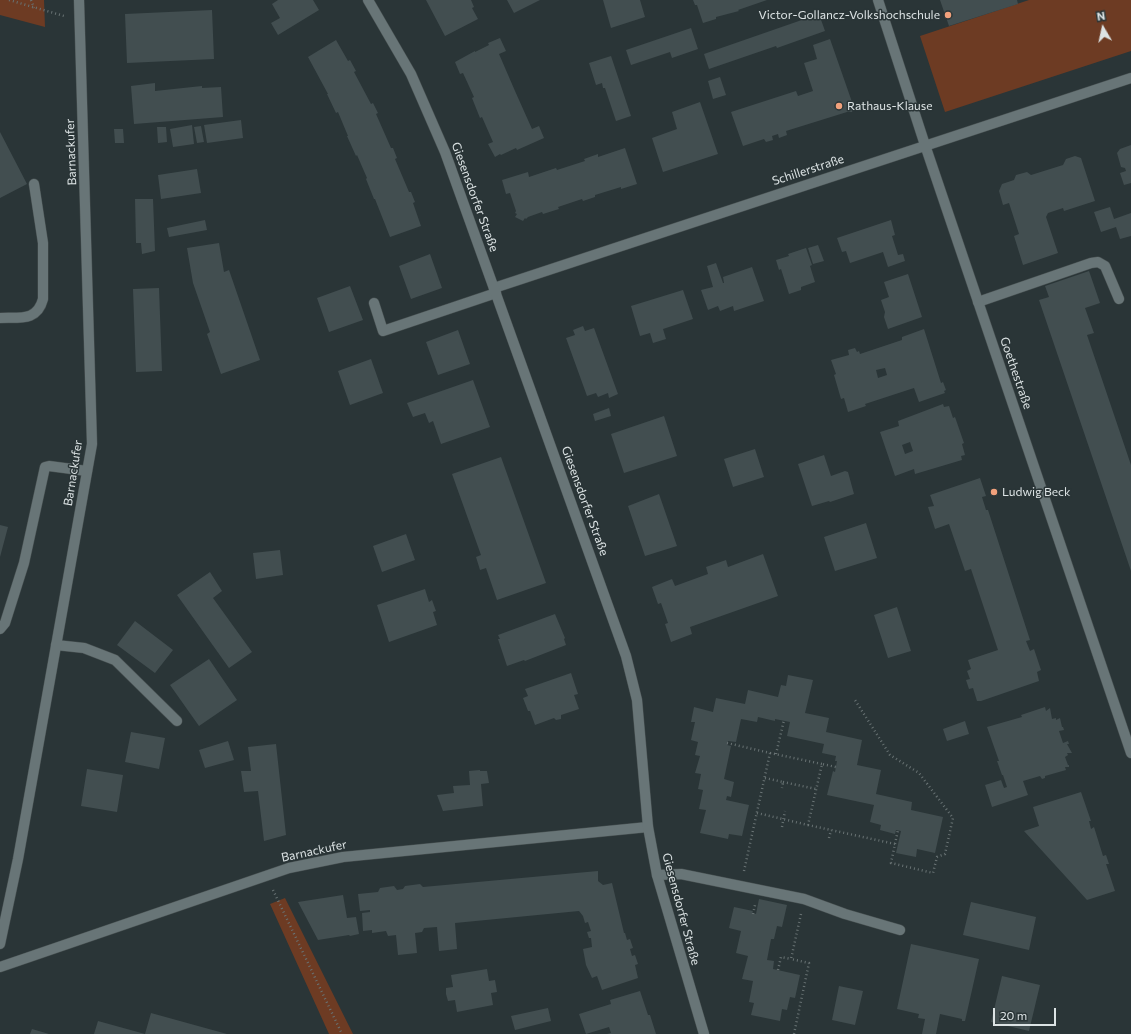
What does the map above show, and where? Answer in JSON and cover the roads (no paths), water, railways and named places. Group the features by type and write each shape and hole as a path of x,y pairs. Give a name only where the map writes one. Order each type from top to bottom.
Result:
{"street":[{"name":"Barnackufer","path":"0,944 18,858 92,444 79,0"},
{"name":"Giesensdorfer Straße","path":"368,0 411,74 445,152 626,656 637,700 648,827 657,875 704,1034"},
{"name":"Goethestraße","path":"878,0 925,145 1131,753"},
{"name":"Schillerstraße","path":"374,303 383,331 495,291 925,145 1131,78"},
{"path":"0,318 28,317 36,314 43,299 43,243 34,184"},
{"path":"978,302 1091,263 1098,262 1105,266 1119,300"},
{"path":"0,629 5,623 24,562 45,467 49,466 87,471"},
{"path":"56,645 84,648 115,660 177,721"},
{"name":"Barnackufer","path":"0,967 289,868 343,857 648,827"},
{"path":"657,875 681,874 804,899 845,914 900,930"}],"place":[{"name":"Victor-Gollancz-Volkshochschule","path":"948,15"},
{"name":"Rathaus-Klause","path":"839,106"},
{"name":"Ludwig Beck","path":"994,492"}]}
